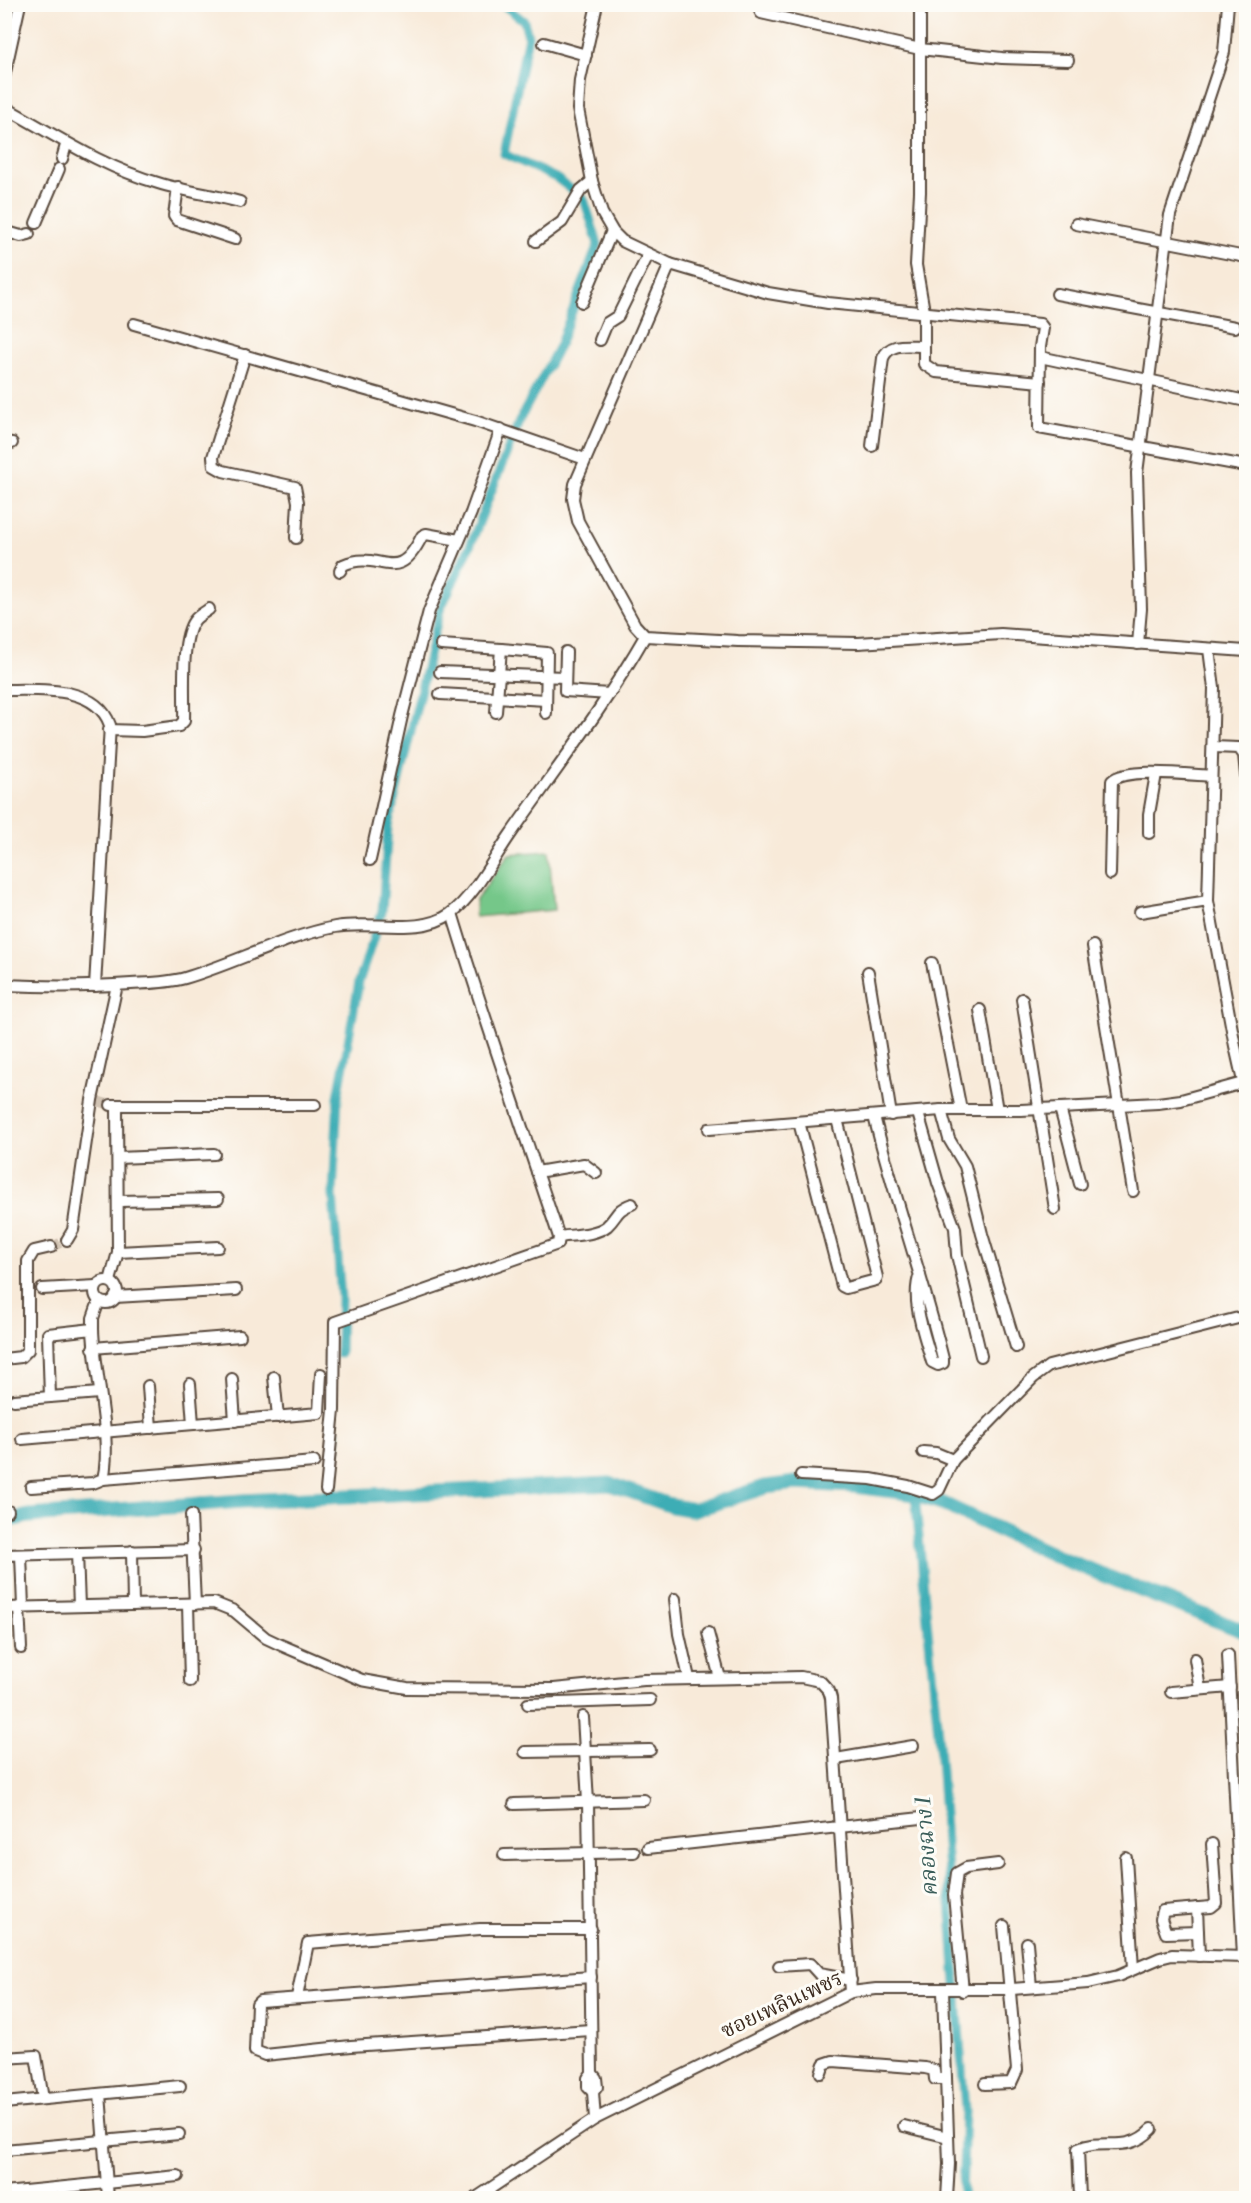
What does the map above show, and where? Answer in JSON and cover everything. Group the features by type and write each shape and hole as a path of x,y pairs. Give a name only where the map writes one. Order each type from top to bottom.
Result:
{"street":[{"path":"4,77 20,4"},
{"path":"597,4 580,80 579,109 592,181 602,213 612,231 622,241 669,264 768,293 828,303 1040,324 1043,328 1040,357 1039,428 1246,466"},
{"path":"757,4 761,13 920,49 1002,58 1068,60"},
{"path":"920,4 921,192 916,265 924,311 924,364 936,372 1040,382"},
{"path":"1138,644 1141,609 1137,488 1166,242 1173,204 1224,52 1228,4"},
{"path":"544,43 586,55"},
{"path":"4,107 66,145 146,179 240,202"},
{"path":"36,223 66,145"},
{"path":"536,242 562,222 579,194 592,181"},
{"path":"178,187 174,216 177,220 235,239"},
{"path":"1076,224 1246,257"},
{"path":"4,231 21,236 29,234"},
{"path":"582,302 612,231"},
{"path":"600,340 607,323 618,316 648,255"},
{"path":"669,264 573,490 574,509 636,625 645,636 744,642 858,643 1001,634 1246,651"},
{"path":"1057,294 1235,327"},
{"path":"134,324 503,430 585,459"},
{"path":"872,446 883,358 887,350 893,346 923,346"},
{"path":"245,355 213,462 223,471 295,487 298,491 296,538"},
{"path":"1040,357 1246,401"},
{"path":"370,860 402,716 429,611 503,430"},
{"path":"340,571 343,565 353,561 401,563 411,557 422,536 426,534 459,540"},
{"path":"109,730 142,731 179,726 184,720 186,648 189,629 195,619 209,609"},
{"path":"4,985 96,979 117,985 183,979 334,927 430,923 452,913 479,879 609,694 645,636"},
{"path":"441,645 547,653 546,712"},
{"path":"496,712 501,649"},
{"path":"1209,649 1214,688 1209,905 1246,1095"},
{"path":"566,652 565,691 609,694"},
{"path":"440,672 564,676"},
{"path":"4,690 74,695 94,702 106,714 109,730 96,979"},
{"path":"440,694 546,700"},
{"path":"1213,747 1239,748 1244,755 1246,775"},
{"path":"1110,874 1112,781 1121,776 1155,774 1211,776"},
{"path":"1149,833 1149,814 1155,774"},
{"path":"1140,912 1209,905"},
{"path":"326,1490 342,1320 558,1244 559,1237 473,986 452,913"},
{"path":"1093,946 1120,1104 1132,1191"},
{"path":"932,963 961,1110"},
{"path":"868,972 891,1114"},
{"path":"67,1240 73,1230 94,1100 117,985"},
{"path":"1022,999 1055,1209"},
{"path":"980,1010 997,1110"},
{"path":"709,1129 941,1110 1039,1109 1174,1101 1243,1083"},
{"path":"110,1281 118,1252 118,1158 114,1106 315,1105"},
{"path":"1060,1108 1080,1184"},
{"path":"941,1110 949,1139 965,1166 982,1234 1000,1287 1016,1347"},
{"path":"918,1113 938,1184 955,1228 957,1256 981,1356"},
{"path":"874,1116 897,1207 920,1274 944,1359 941,1364 932,1362 927,1345 917,1300 916,1289 920,1274"},
{"path":"800,1122 830,1246 842,1286 846,1288 876,1280 877,1277 837,1119"},
{"path":"118,1158 214,1154"},
{"path":"537,1172 584,1164 596,1173"},
{"path":"119,1201 219,1199"},
{"path":"559,1237 600,1230 608,1225 620,1208 632,1204"},
{"path":"7,1359 21,1357 28,1350 28,1261 34,1251 51,1247"},
{"path":"118,1252 218,1247"},
{"path":"42,1288 96,1286 103,1281 110,1281"},
{"path":"96,1286 95,1296 99,1301 111,1302 117,1291 110,1281"},
{"path":"115,1298 236,1290"},
{"path":"99,1301 93,1318 93,1348 103,1432 105,1468 103,1479"},
{"path":"801,1475 871,1479 908,1486 933,1494 939,1490 953,1460 1042,1369 1246,1316"},
{"path":"50,1397 48,1334 93,1329"},
{"path":"93,1348 240,1336"},
{"path":"22,1439 319,1413 321,1374"},
{"path":"274,1377 278,1417"},
{"path":"232,1379 235,1421"},
{"path":"190,1384 193,1424"},
{"path":"148,1386 152,1428"},
{"path":"14,1400 99,1393"},
{"path":"923,1452 936,1453 953,1460"},
{"path":"31,1487 314,1462"},
{"path":"190,1680 194,1550 191,1515"},
{"path":"4,1555 194,1550"},
{"path":"132,1551 133,1605"},
{"path":"77,1553 79,1606"},
{"path":"21,1555 21,1648"},
{"path":"675,1599 688,1678"},
{"path":"4,1608 191,1604 226,1606 266,1638 362,1680 426,1689 582,1688 644,1680 688,1678 801,1677 820,1681 829,1690 831,1698 851,1992"},
{"path":"708,1633 720,1678"},
{"path":"1228,1655 1234,1766 1242,1825 1245,1957"},
{"path":"1195,1659 1200,1689"},
{"path":"1171,1692 1230,1687"},
{"path":"582,1688 583,1703"},
{"path":"528,1704 650,1700"},
{"path":"583,1717 588,1802 592,2073 596,2078 597,2087 593,2092 595,2119"},
{"path":"836,1759 914,1746"},
{"path":"525,1752 650,1750"},
{"path":"1234,1766 1246,1765"},
{"path":"514,1804 644,1800"},
{"path":"648,1848 921,1818"},
{"path":"1198,1932 1166,1933 1161,1919 1163,1911 1197,1908 1216,1903 1212,1844"},
{"path":"504,1855 634,1852"},
{"path":"1126,1858 1133,1970"},
{"path":"946,2199 949,2173 946,2079 955,1991 954,1894 957,1873 966,1868 998,1864"},
{"path":"1197,1908 1199,1956"},
{"path":"986,2084 1008,2084 1017,2076 1012,1989 1004,1926"},
{"path":"297,1997 308,1943 480,1929 591,1929"},
{"path":"1027,1943 1032,1987"},
{"name":"ซอยเพลินเพชร","path":"476,2199 595,2119 851,1992 876,1989 955,1991 1012,1989 1106,1980 1160,1958 1245,1957"},
{"path":"779,1966 810,1964 819,1974 851,1980"},
{"path":"591,1977 260,2001 257,2004 254,2041 258,2054 591,2030"},
{"path":"4,2058 36,2056 44,2099"},
{"path":"821,2073 824,2064 833,2061 925,2068 934,2070 935,2079 946,2079"},
{"path":"4,2103 180,2086"},
{"path":"100,2094 108,2199"},
{"path":"904,2126 948,2137"},
{"path":"1080,2199 1078,2149 1129,2144 1141,2139 1152,2129"},
{"path":"4,2150 179,2134"},
{"path":"4,2193 178,2176"}],"green space":[{"path":"549,851 554,910 475,917 476,900 509,854"}],"waterway":[{"path":"340,1354 341,1298 333,1195 338,1097 359,982 382,912 388,826 440,610 470,546 520,419 559,346 598,244 584,199 556,178 504,154 528,36 524,21 502,4"},
{"path":"332,1497 336,1433"},
{"path":"4,1521 29,1516 242,1501 610,1484 672,1506 694,1510 765,1487 795,1483 855,1486 909,1493 939,1502 1058,1557 1246,1632"},
{"name":"คลองฉาง 1","path":"915,1495 939,1744 965,2111 962,2198"}],"tunnel":[{"path":"97,1101 111,1105"},
{"path":"51,1247 67,1240"}]}
